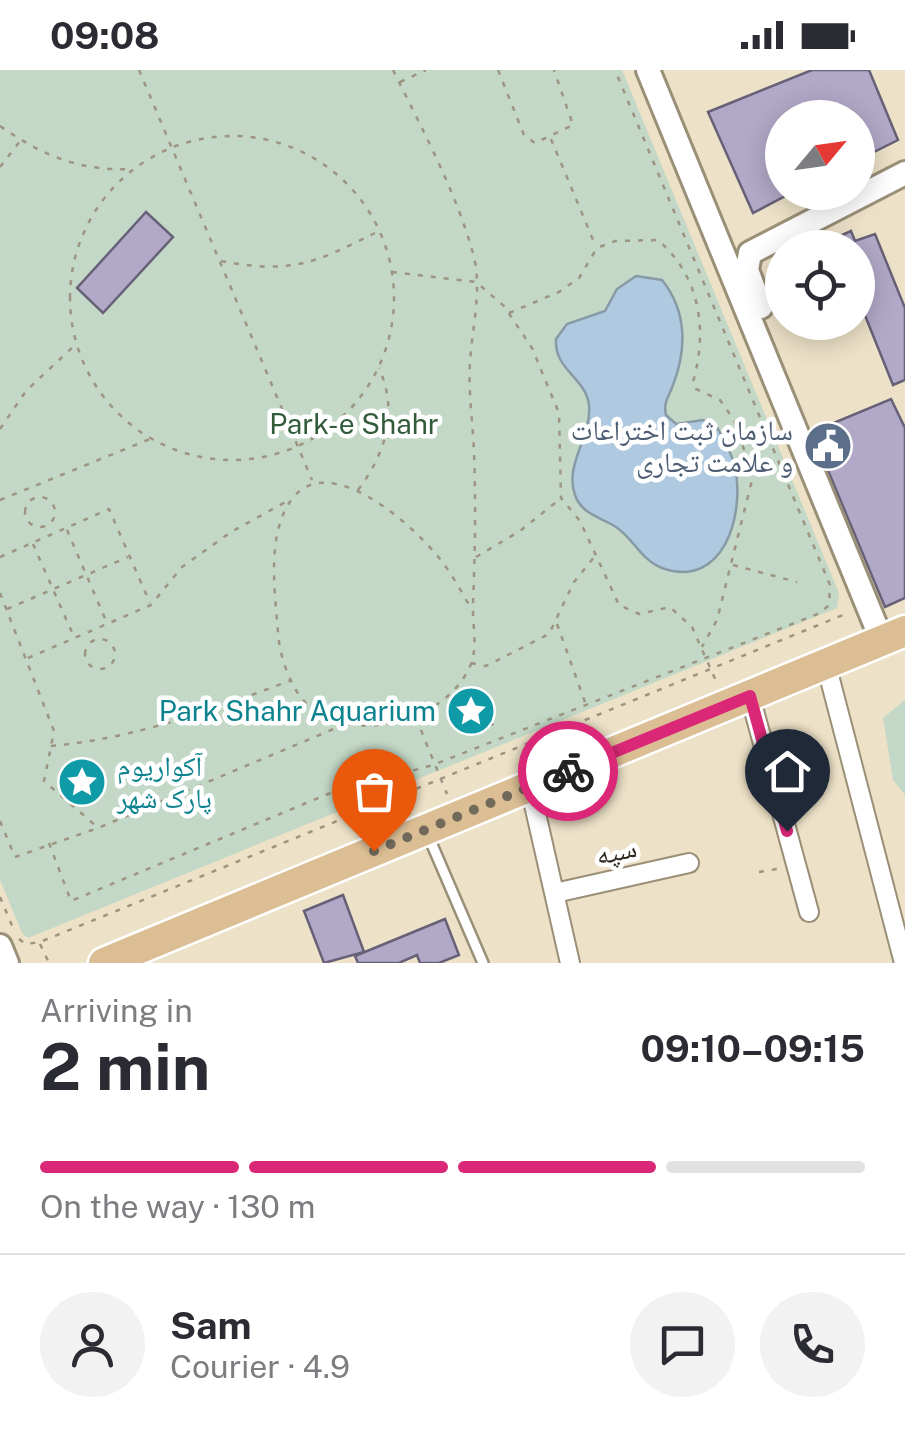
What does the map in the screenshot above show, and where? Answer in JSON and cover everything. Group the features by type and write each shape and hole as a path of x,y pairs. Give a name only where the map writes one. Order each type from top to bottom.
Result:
{"main road":[{"path":"104,963 893,636"}],"street":[{"path":"648,70 716,237 893,636"},
{"path":"875,174 905,158"},
{"path":"893,636 746,270 750,253 905,172"},
{"path":"716,237 741,243 804,210"},
{"path":"826,664 904,963"},
{"path":"738,701 809,912"},
{"path":"530,787 570,963"},
{"name":"سپه","path":"555,893 689,863"},
{"path":"0,946 7,963"}],"lane":[{"path":"426,830 482,963"}],"path":[{"path":"138,70 313,481"},
{"path":"292,499 280,526 274,580 278,640 304,701 331,719 372,726 416,716 434,707 471,663 476,557 469,365 476,282 474,258 429,142 393,70"},
{"path":"399,82 426,70"},
{"path":"498,70 526,139 535,143 570,129 574,120 554,70"},
{"path":"49,843 71,901 328,794 433,765 820,613 829,605 830,585 616,70"},
{"path":"0,126 62,162 98,170 132,169"},
{"path":"215,136 261,138 304,153 342,179 371,214 390,272 394,302 387,347 368,388 337,422 299,447 249,460 198,458 150,439 114,411 88,374 76,343 70,286 79,242 100,202 132,169 171,147 215,136"},
{"path":"551,138 596,248"},
{"path":"0,168 21,140"},
{"path":"220,261 268,270 318,262 378,232"},
{"path":"508,313 559,292 579,278 596,248 615,242 658,240 678,258 696,299 701,324 693,382 696,389 720,400 734,420 753,476 716,620 702,647"},
{"path":"390,272 476,282 508,313 532,348 559,413 561,498 596,555 619,604 639,614 670,607 692,627 712,668 738,701"},
{"path":"0,429 26,391 76,343"},
{"path":"357,491 381,460 390,414 386,384 378,366"},
{"path":"0,500 150,439"},
{"path":"28,658 150,604 182,568 232,532 292,499 313,481 334,480 396,516 435,553 472,610"},
{"path":"43,538 26,517 25,510 34,498 41,496 54,505 53,520 58,532"},
{"path":"476,557 520,531 561,498"},
{"path":"0,557 109,509 150,604"},
{"path":"37,527 53,520"},
{"path":"66,528 108,623"},
{"path":"33,542 74,638"},
{"path":"471,663 486,666 548,634 574,582 596,555"},
{"path":"7,610 130,556"},
{"path":"732,565 797,582"},
{"path":"0,593 54,731 44,782 98,828"},
{"path":"0,897 16,936 26,944 40,942 842,615 847,603"},
{"path":"556,622 586,705"},
{"path":"82,634 87,662 100,670 108,668 116,654 114,647 100,639 96,628"},
{"path":"87,646 100,639"},
{"path":"50,746 106,741 180,721 292,680"},
{"path":"416,716 433,765 459,816"},
{"path":"0,820 15,857 98,828 349,722"},
{"path":"40,942 49,963"}],"green space":[{"name":"Park-e Shahr","path":"0,70 622,70 839,593 837,608 28,938 22,933 0,880"},
{"path":"905,700 905,795 893,780 883,718"}],"water":[{"path":"636,276 662,280 680,317 681,358 666,403 666,415 676,424 703,420 716,425 735,467 737,506 726,543 701,568 683,572 655,564 622,532 587,511 578,502 573,484 589,405 582,388 560,359 556,339 567,324 605,311 617,289"}],"building":[{"path":"812,70 869,70 898,140 875,152 875,100 765,100 765,207 753,213 708,112"},
{"path":"146,212 173,237 103,313 77,288"},
{"path":"875,234 905,308 905,380 893,385 875,340"},
{"path":"891,399 905,428 905,598 885,607 812,432"},
{"path":"481,699 492,724 470,734 459,708"},
{"path":"343,895 364,952 324,963 304,911"},
{"path":"445,919 459,955 439,963 420,963 417,955 399,963 358,963 355,956"}],"way so far":[{"path":"374,851 568,771"}],"place":[{"name":"سازمان ثبت اختراعات و علامت تجاری","path":"828,446"},
{"name":"Park Shahr Aquarium","path":"471,711"},
{"name":"آکواریوم پارک شهر","path":"82,782"}],"route":[{"path":"568,771 750,696 787,831"}]}
